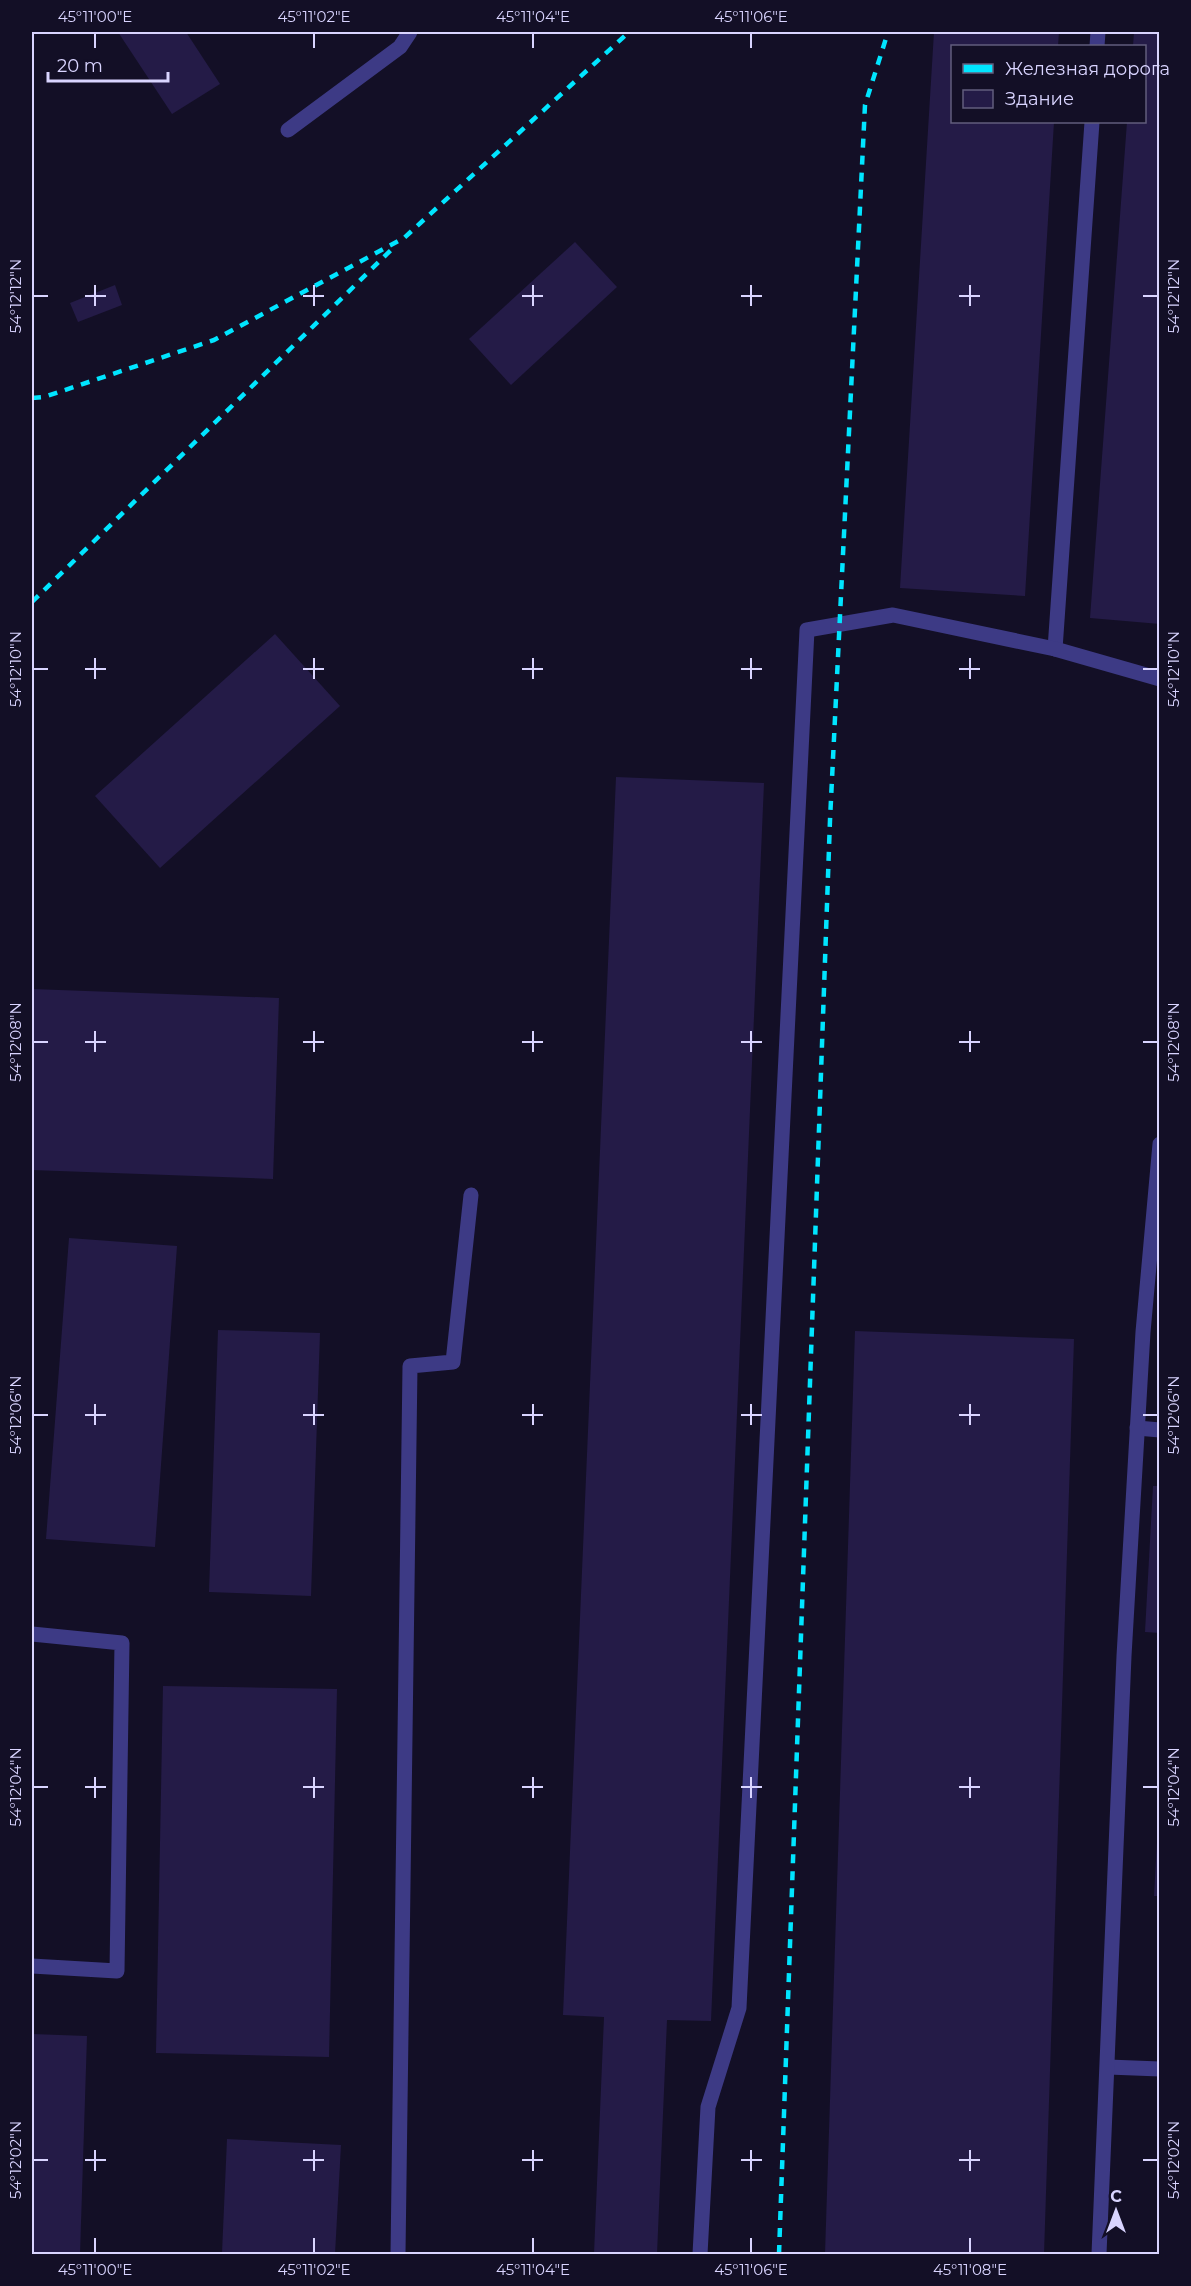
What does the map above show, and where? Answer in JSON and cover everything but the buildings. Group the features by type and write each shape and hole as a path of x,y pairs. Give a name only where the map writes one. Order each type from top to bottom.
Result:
{"lane":[{"path":"288,130 400,46 410,32"},
{"path":"1055,649 1092,123"},
{"path":"700,2254 708,2107 739,2008 807,630 893,615 1055,649 1160,679"},
{"path":"1099,2254 1124,1656 1137,1428 1160,1144"},
{"path":"398,2254 410,1366 453,1362 471,1195"},
{"path":"1137,1428 1160,1430"},
{"path":"32,1634 122,1642 117,1971 32,1966"},
{"path":"1108,2067 1160,2069"}],"railway":[{"path":"32,398 44,397 214,340 404,238 629,32"},
{"path":"779,2254 830,820 865,105 888,32"},
{"path":"32,602 393,248"}]}
